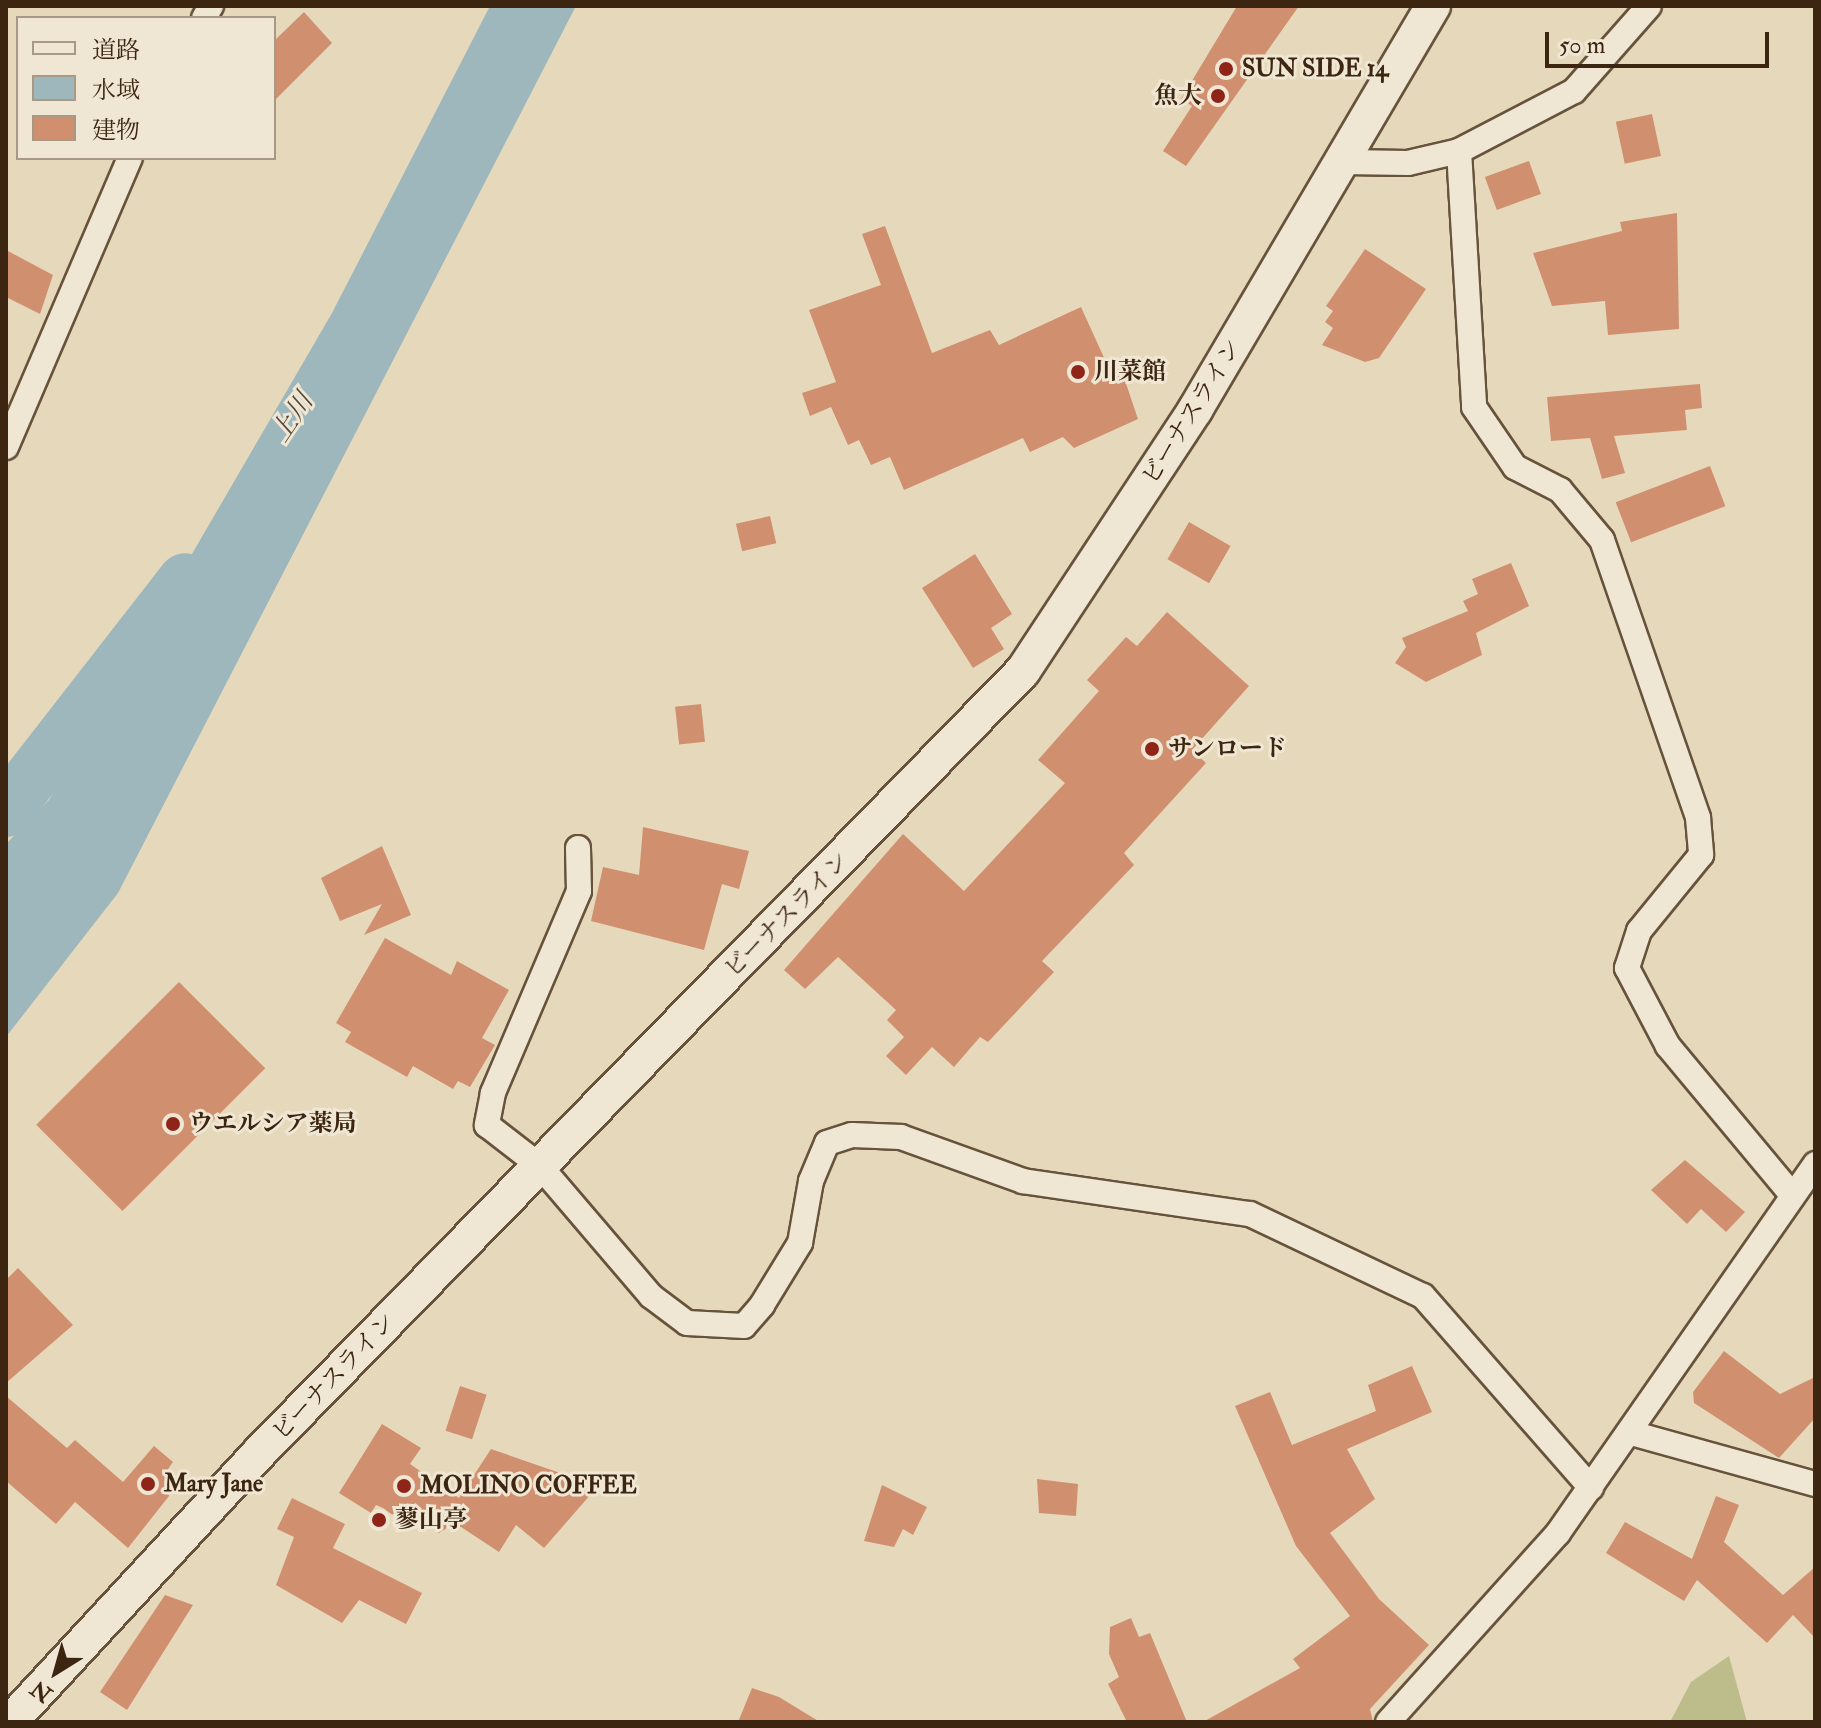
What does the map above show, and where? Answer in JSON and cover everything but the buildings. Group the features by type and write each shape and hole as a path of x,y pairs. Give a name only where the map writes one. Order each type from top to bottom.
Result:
{"main road":[{"name":"ビーナスライン","path":"10,1722 540,1166 1023,671 1195,410 1344,162 1433,6"}],"street":[{"path":"1344,162 1408,163 1459,151 1574,91 1649,6"},
{"path":"1459,151 1474,407 1515,467 1560,490 1602,540 1698,818 1701,855 1639,931 1627,968 1668,1046 1792,1195"},
{"path":"6,447 129,160"},
{"path":"578,848 579,891 493,1093 487,1125 540,1166 651,1296 687,1323 744,1326 800,1243 811,1181 827,1143 852,1135 901,1137 1023,1181 1250,1214 1423,1296 1591,1488"},
{"path":"1388,1722 1591,1488 1815,1164"},
{"path":"1631,1433 1815,1484"}],"green space":[{"path":"1729,1656 1747,1722 1670,1722 1691,1682"}],"water":[{"path":"490,6 576,6 118,893 6,1037 6,844 49,800 332,313"}],"waterway":[{"name":"上川","path":"6,810 185,580"}],"place":[{"name":"SUN SIDE 14","path":"1226,69"},
{"name":"魚大","path":"1218,96"},
{"name":"川菜館","path":"1078,372"},
{"name":"サンロード","path":"1152,749"},
{"name":"ウエルシア薬局","path":"173,1124"},
{"name":"Mary Jane","path":"148,1484"},
{"name":"MOLINO COFFEE","path":"404,1486"},
{"name":"蓼山亭","path":"379,1520"}]}
